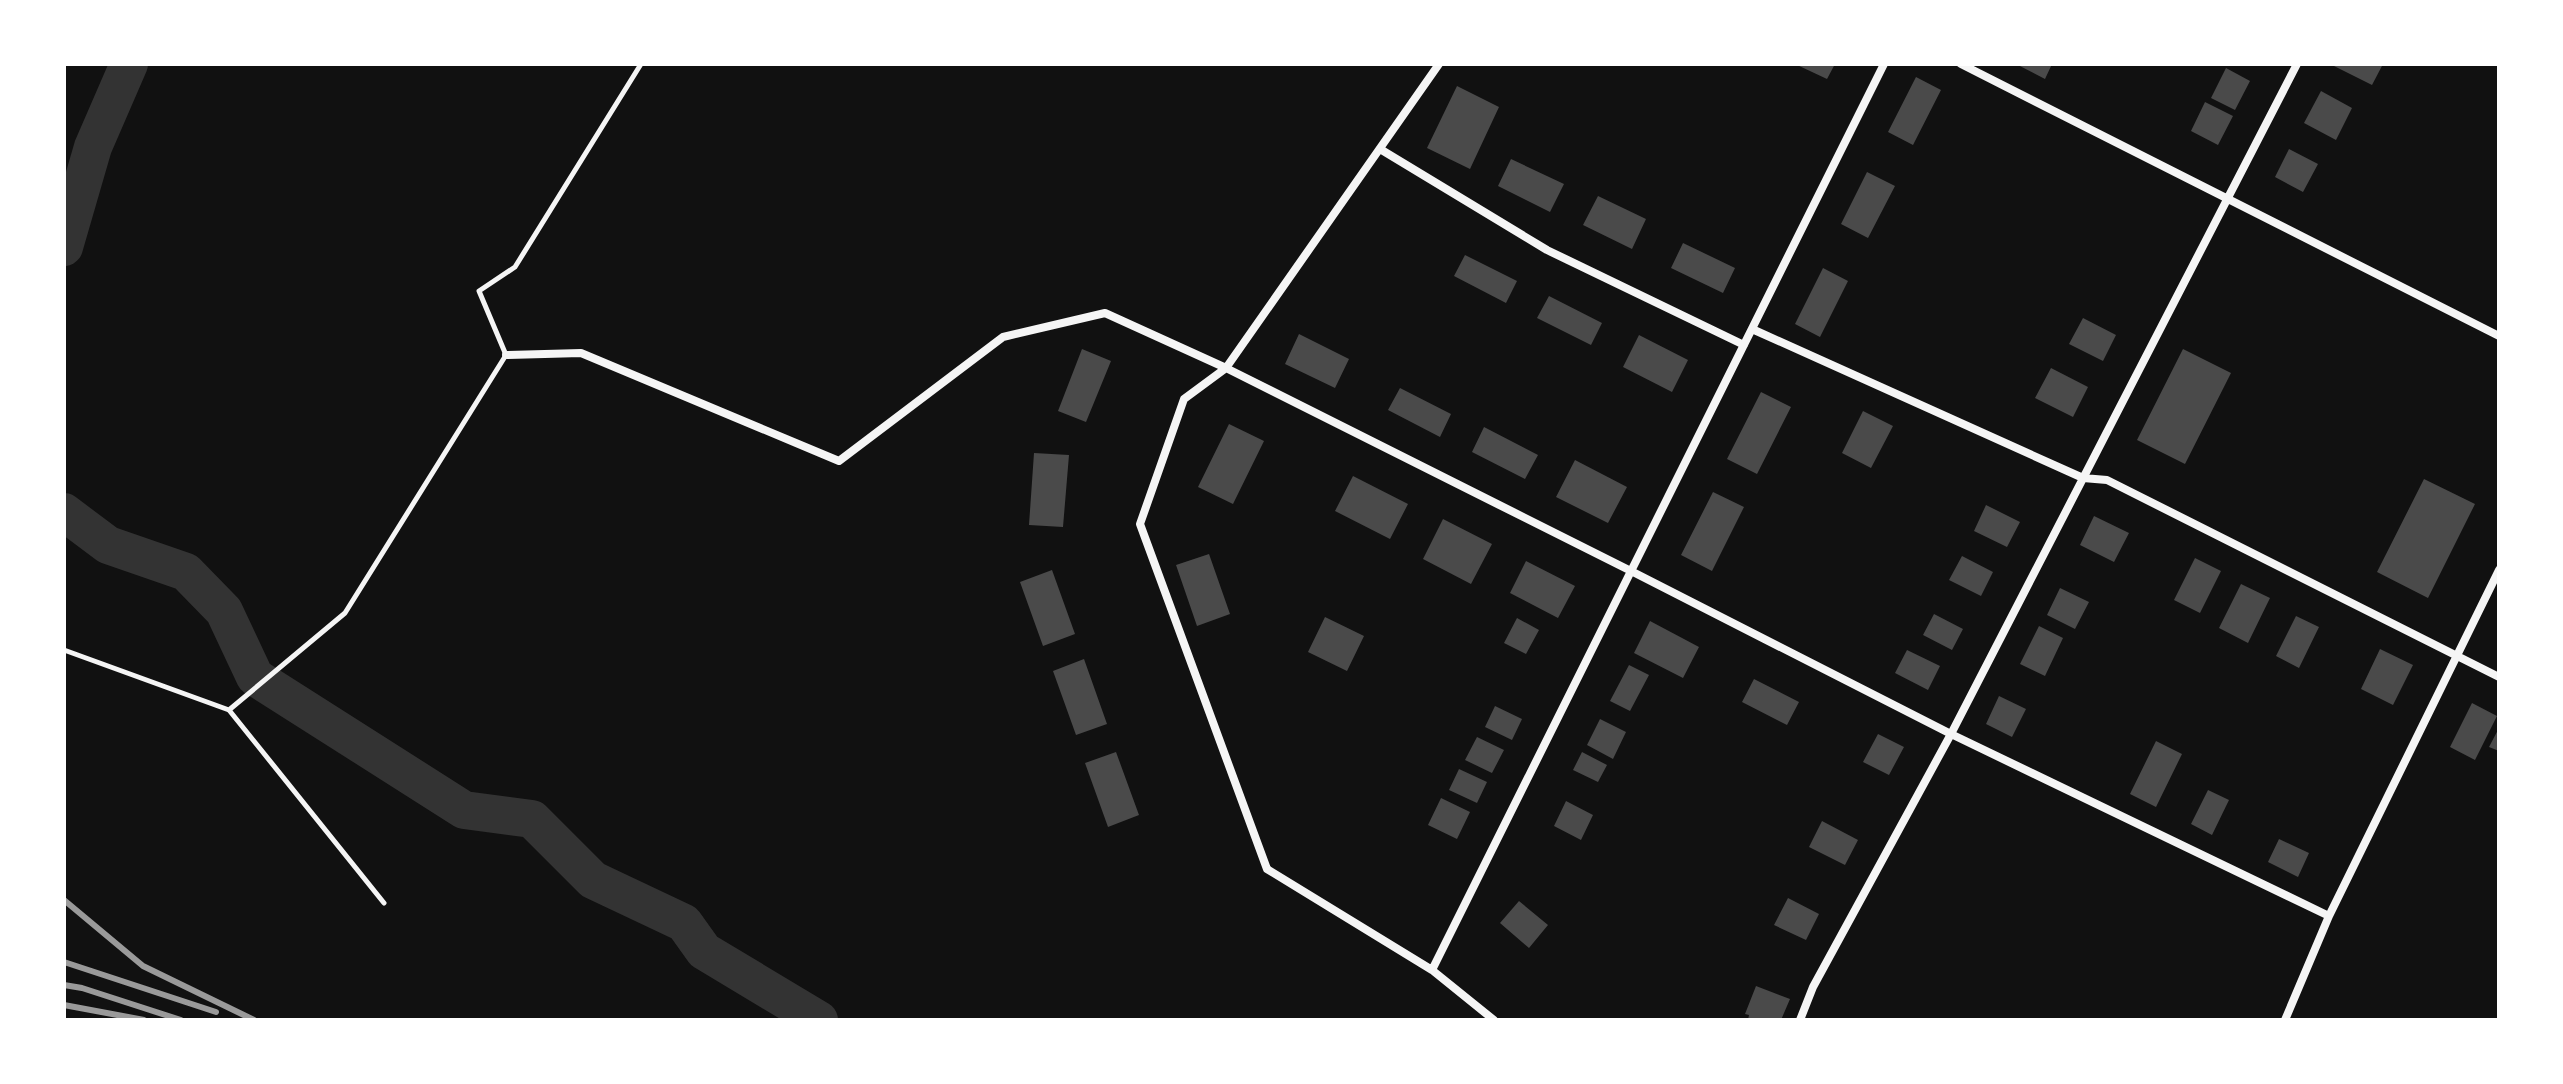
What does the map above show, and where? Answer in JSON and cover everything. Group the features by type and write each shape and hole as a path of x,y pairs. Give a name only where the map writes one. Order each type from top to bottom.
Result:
{"street":[{"path":"1439,64 1226,368 1184,399 1140,524 1267,869 1432,970 1494,1020"},
{"path":"1432,970 1884,64"},
{"path":"1961,64 2499,336"},
{"path":"1800,1020 1813,987 1951,734 2297,64"},
{"path":"1380,149 1547,250 1744,345"},
{"path":"506,355 581,353 839,461 1003,337 1105,313 1226,368 1951,734 2329,916"},
{"path":"1752,329 2083,478 2107,480 2499,677"},
{"path":"2285,1020 2329,916 2499,570"}],"lane":[{"path":"229,710 345,613 506,355 479,291 515,267 641,64"},
{"path":"64,650 229,710 384,903"}],"building":[{"path":"1795,64 1835,64 1827,79"},
{"path":"2016,64 2052,64 2045,79"},
{"path":"2330,64 2383,64 2372,85"},
{"path":"2226,68 2250,81 2235,110 2211,98"},
{"path":"1916,77 1941,90 1913,145 1888,132"},
{"path":"1457,86 1499,107 1470,169 1427,148"},
{"path":"2321,91 2352,108 2336,140 2304,123"},
{"path":"2205,102 2233,116 2218,145 2191,131"},
{"path":"2289,149 2318,164 2303,192 2275,177"},
{"path":"1511,159 1564,184 1550,212 1498,186"},
{"path":"1867,172 1895,186 1868,238 1841,224"},
{"path":"1598,196 1646,219 1632,249 1583,225"},
{"path":"1683,243 1735,268 1723,293 1671,268"},
{"path":"1465,255 1517,281 1506,303 1454,276"},
{"path":"1823,268 1848,281 1820,337 1795,324"},
{"path":"1549,296 1602,323 1591,345 1537,318"},
{"path":"2083,318 2116,335 2103,361 2069,344"},
{"path":"1299,334 1349,359 1335,388 1285,364"},
{"path":"1639,335 1688,360 1672,392 1623,367"},
{"path":"1082,349 1111,361 1086,422 1058,411"},
{"path":"2183,349 2231,373 2185,464 2137,440"},
{"path":"2051,368 2088,387 2073,417 2035,398"},
{"path":"1400,388 1451,414 1440,437 1388,410"},
{"path":"1761,392 1791,407 1757,474 1727,459"},
{"path":"1863,411 1893,426 1871,468 1842,453"},
{"path":"1229,424 1264,441 1233,504 1198,487"},
{"path":"1484,427 1538,455 1525,479 1472,452"},
{"path":"1034,453 1069,455 1063,527 1029,525"},
{"path":"1575,460 1627,487 1608,523 1556,497"},
{"path":"1353,476 1408,504 1390,539 1335,511"},
{"path":"2424,479 2475,504 2428,598 2377,572"},
{"path":"1713,492 1744,507 1712,571 1681,555"},
{"path":"1986,505 2020,522 2007,547 1974,531"},
{"path":"2094,516 2129,533 2114,562 2080,545"},
{"path":"1443,519 1492,544 1471,584 1423,559"},
{"path":"1209,554 1230,614 1197,626 1176,565"},
{"path":"1962,556 1993,572 1981,596 1949,580"},
{"path":"2195,558 2221,571 2200,613 2174,600"},
{"path":"1526,561 1575,586 1558,618 1510,593"},
{"path":"1052,570 1075,634 1043,646 1020,582"},
{"path":"2241,584 2270,598 2248,643 2219,628"},
{"path":"2060,588 2089,602 2075,629 2047,615"},
{"path":"1934,614 1963,629 1952,650 1923,635"},
{"path":"2296,616 2319,627 2299,668 2276,656"},
{"path":"1325,617 1364,636 1347,671 1308,652"},
{"path":"1517,618 1539,630 1526,654 1504,643"},
{"path":"1650,621 1699,647 1683,678 1634,653"},
{"path":"2039,626 2063,638 2045,676 2020,664"},
{"path":"2380,649 2413,665 2393,705 2361,689"},
{"path":"1907,650 1940,666 1928,690 1895,673"},
{"path":"1084,659 1107,724 1076,735 1053,671"},
{"path":"1629,665 1649,675 1630,711 1610,701"},
{"path":"1754,679 1799,702 1787,725 1742,702"},
{"path":"1999,696 2026,709 2012,737 1986,724"},
{"path":"2472,703 2497,716 2475,760 2450,747"},
{"path":"1495,706 1522,719 1512,740 1485,727"},
{"path":"1600,719 1626,732 1613,759 1587,745"},
{"path":"2499,728 2499,751 2489,747"},
{"path":"1878,734 1904,747 1889,775 1863,762"},
{"path":"1477,737 1504,750 1492,773 1465,760"},
{"path":"2156,741 2182,754 2156,807 2130,794"},
{"path":"1116,752 1139,815 1108,827 1085,763"},
{"path":"1582,752 1607,765 1598,782 1573,770"},
{"path":"1459,769 1487,782 1477,803 1449,790"},
{"path":"2208,790 2229,800 2212,835 2191,824"},
{"path":"1441,798 1470,812 1457,839 1428,825"},
{"path":"1566,801 1593,815 1581,840 1554,826"},
{"path":"1822,821 1858,840 1845,865 1809,847"},
{"path":"2279,839 2309,853 2298,877 2268,862"},
{"path":"1788,898 1819,914 1806,940 1774,925"},
{"path":"1519,901 1548,925 1529,948 1500,923"},
{"path":"1756,986 1790,999 1781,1020 1748,1020 1749,1015 1745,1014"}],"waterway":[{"path":"64,247 93,147 129,64"},
{"path":"64,512 108,545 186,572 224,611 255,677 464,810 532,819 593,880 684,923 704,951 819,1020"}],"railway":[{"path":"64,900 143,966 254,1020"},
{"path":"64,962 216,1012"},
{"path":"64,985 181,1020"},
{"path":"64,1005 144,1020"}]}
